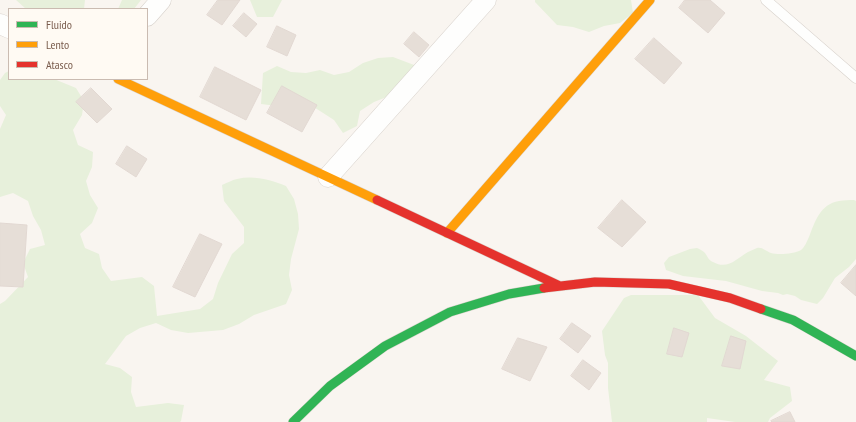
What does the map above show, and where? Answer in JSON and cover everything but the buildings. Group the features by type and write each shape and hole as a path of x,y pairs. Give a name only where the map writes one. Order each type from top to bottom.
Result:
{"street":[{"path":"148,15 161,0"},
{"path":"328,177 486,0"},
{"path":"447,233 650,0"},
{"path":"120,80 560,286"},
{"path":"293,422 330,386 385,346 450,312 509,294 560,286 595,282 669,284 730,298 792,320 856,356"}],"lane":[{"path":"766,0 856,78"}],"green space":[{"path":"16,0 85,0 84,8 25,8"},
{"path":"122,0 141,0 135,8 118,8"},
{"path":"250,0 282,0 273,17 257,17"},
{"path":"535,0 631,0 633,13 620,23 604,26 589,32 573,27 557,25 535,2"},
{"path":"393,57 422,68 404,90 374,102 360,111 357,126 343,133 334,120 306,102 277,106 261,104 263,73 277,66 291,72 306,73 320,70 334,75 349,72 363,63 378,58"},
{"path":"8,72 8,80 56,80 76,88 84,101 82,115 73,130 78,145 93,152 92,167 86,181 90,195 98,208 92,223 80,234 85,248 99,254 102,268 111,281 142,277 154,286 157,316 200,309 213,299 218,283 232,254 244,243 244,227 224,201 222,185 233,180 243,178 262,179 286,186 294,199 298,214 299,229 291,259 289,275 292,290 286,304 254,315 239,324 223,330 188,333 171,330 156,323 140,328 126,336 105,364 120,368 132,377 131,392 136,407 168,403 184,405 180,422 0,422 0,304 5,301 28,277 23,263 30,249 45,245 41,230 33,216 28,201 13,193 0,197 0,129 6,115 0,106 0,80"},
{"path":"843,200 856,201 856,259 849,267 835,278 823,298 817,304 801,300 795,296 787,294 783,295 762,291 726,281 683,276 666,270 664,263 669,257 690,249 700,249 711,261 723,265 732,263 748,252 757,248 778,254 801,250 805,246 819,214 827,206"},
{"path":"631,295 698,295 715,318 746,336 778,361 764,380 790,387 792,401 770,418 768,422 735,422 707,418 707,422 612,422 608,388 608,363 605,355 602,331 624,298"}],"traffic: fast":[{"path":"293,422 330,386 385,346 450,312 509,294 544,288"},
{"path":"761,309 793,320 856,356"}],"traffic: slow":[{"path":"447,233 650,0"},
{"path":"120,80 377,200"}],"traffic: jam":[{"path":"377,200 560,286"},
{"path":"544,288 595,282 669,284 730,298 761,309"}]}
